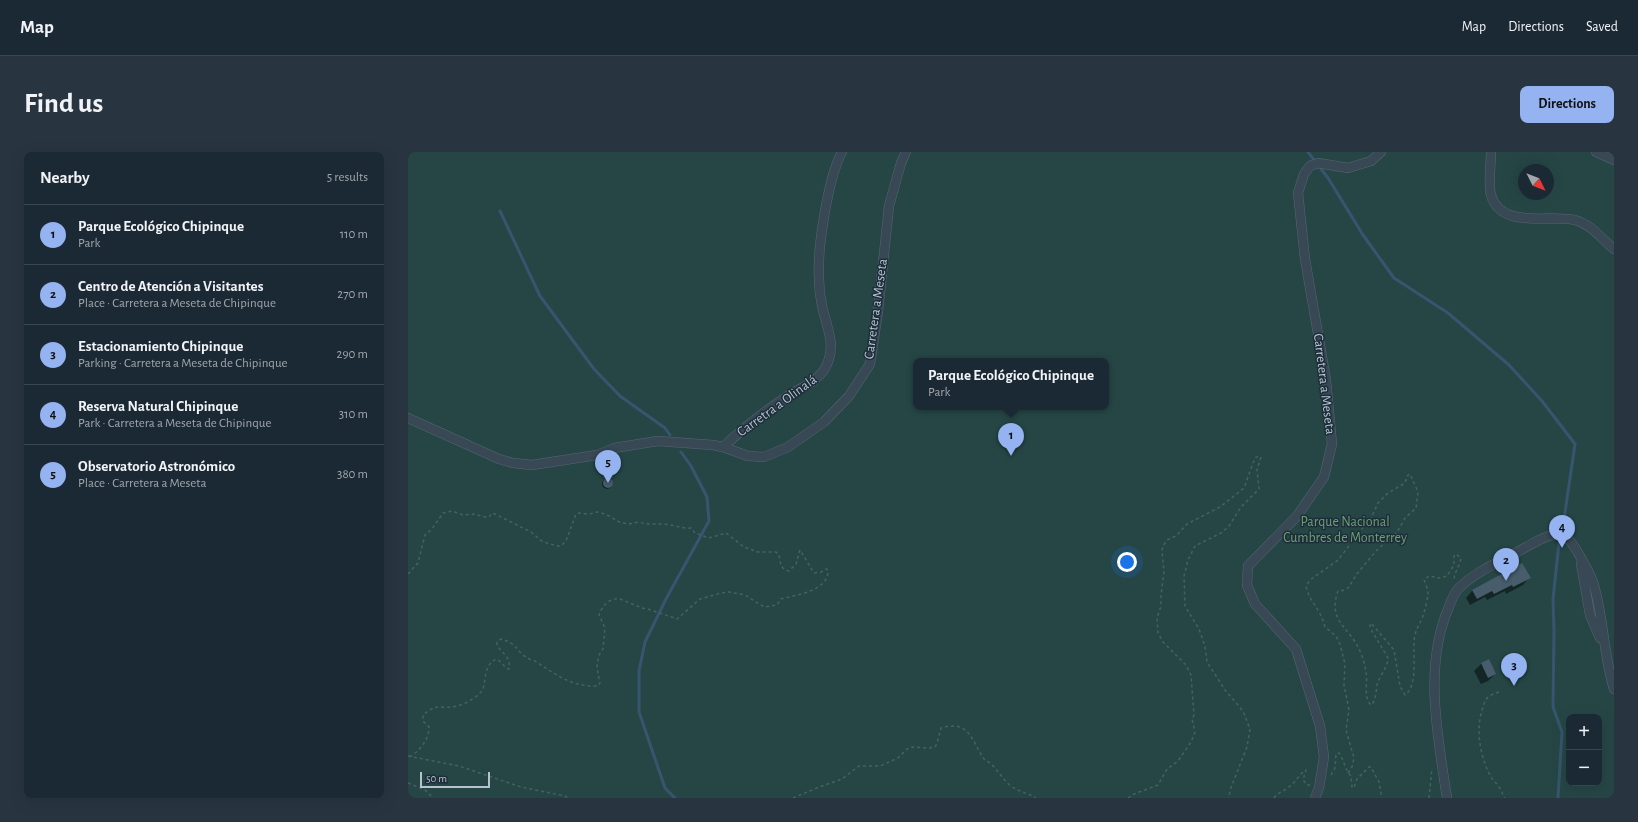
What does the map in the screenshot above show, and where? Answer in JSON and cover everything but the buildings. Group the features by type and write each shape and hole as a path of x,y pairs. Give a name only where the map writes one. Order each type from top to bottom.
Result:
{"street":[{"name":"Carretra a Olinalá","path":"723,446 743,428 788,396 813,381 828,363 832,350 829,328 822,306 819,279 819,254 834,171 842,152"},
{"name":"Carretera a Meseta","path":"408,418 499,459 514,463 532,465 597,454 614,448 658,441 723,446 748,456 764,457 788,447 824,422 849,396 870,364 878,310 889,206 900,163 906,152"},
{"name":"Carretera a Meseta","path":"1315,798 1320,784 1324,757 1320,726 1296,649 1255,604 1247,585 1248,566 1297,516 1324,477 1332,444 1326,380 1305,259 1298,192 1304,174 1310,166 1318,164 1348,168 1371,161 1380,152"},
{"path":"1491,152 1491,194 1497,207 1510,215 1523,219 1552,218 1576,220 1596,230 1614,249"},
{"path":"1596,152 1614,160"},
{"path":"1447,798 1439,747 1435,705 1435,676 1442,625 1451,602 1458,590 1473,577 1540,539 1555,534 1563,535 1569,539 1576,548 1593,582 1604,646 1614,689"}],"path":[{"path":"1128,798 1134,794 1158,785 1167,769 1178,761 1194,737 1191,675 1186,665 1163,642 1158,633 1157,618 1164,571 1163,546 1167,540 1176,536 1187,524 1220,507 1244,488 1256,456 1260,457 1257,470 1259,489 1241,508 1229,526 1221,533 1195,546 1188,560 1184,576 1185,606 1199,629 1205,646 1207,662 1225,690 1244,711 1250,729 1247,747 1230,790 1229,798"},
{"path":"1348,773 1352,767 1354,758 1346,730 1348,710 1344,685 1345,664 1340,644 1336,636 1325,628 1323,617 1307,592 1306,586 1310,580 1338,560 1372,516 1378,504 1388,493 1405,483 1410,474 1418,492 1416,508 1405,518 1397,532 1376,551 1356,575 1349,587 1338,591 1335,597 1335,613 1356,644 1364,663 1366,672 1366,696 1369,705 1374,703 1378,683 1388,663 1388,658 1372,631 1370,623 1394,650 1400,686 1405,695 1411,687 1414,669 1415,634 1424,613 1428,593 1424,580 1429,576 1440,578 1447,576 1454,565 1454,556 1456,554 1461,558 1454,577 1455,585 1458,590"},
{"path":"408,574 418,563 425,535 432,529 443,513 452,511 463,515 473,514 486,517 492,513 531,532 543,542 558,546 561,546 566,542 576,514 579,512 587,514 597,512 622,524 639,522 647,525 662,524 679,528 691,528 695,533 709,538 726,534 744,547 766,553 776,552 779,555 781,566 787,571 789,571 796,564 800,550 814,573 821,572 826,569 828,570 825,580 817,588 802,594 782,599 777,605 769,607 759,605 745,595 729,592 700,599 677,619 642,608 620,599 614,599 607,602 599,614 605,628 603,649 598,659 598,674 600,683 598,686 585,685 562,679 536,662 525,657 510,642 501,639 497,642 497,645 510,660 509,669 500,660 496,659 489,666 484,678 484,689 481,692 461,704 452,707 437,706 423,715 423,721 429,727 429,732 423,744 409,757"},
{"path":"1499,692 1490,694 1484,703 1479,722 1479,740 1483,756 1492,778 1499,786 1505,798"},
{"path":"793,798 842,779 859,766 880,766 898,758 907,749 912,747 934,747 943,726 958,726 967,731 986,760 1012,786 1036,798"},
{"path":"1274,798 1277,794 1292,785 1297,777 1306,770 1304,780 1307,785 1320,784 1325,777 1334,773 1335,756 1337,753 1339,753 1348,773 1351,776 1350,780 1353,789 1357,778 1369,767 1371,767 1379,782 1382,798"},
{"path":"409,757 459,766 521,787 565,796 568,798"},
{"path":"1429,798 1433,767"},
{"path":"408,783 424,790 433,798"}],"green space":[{"name":"Parque Nacional Cumbres de Monterrey","path":"408,152 1614,152 1614,798 408,798"}],"waterway":[{"path":"1308,152 1328,178 1363,235 1394,278 1448,313 1509,365 1542,401 1575,444 1563,526"},
{"path":"500,211 540,296 594,369 620,396 665,428 670,435"},
{"path":"675,798 665,788 639,712 639,671 645,642 666,599 709,521 707,497 691,466 681,452"},
{"path":"1558,798 1562,732 1553,707 1553,599 1559,543"}],"place":[{"name":"Parque Ecológico Chipinque","path":"1011,456"},
{"name":"Observatorio Astronómico","path":"608,483"},
{"name":"Reserva Natural Chipinque","path":"1562,548"},
{"name":"Centro de Atención a Visitantes","path":"1506,581"},
{"name":"Estacionamiento Chipinque","path":"1514,686"}]}
